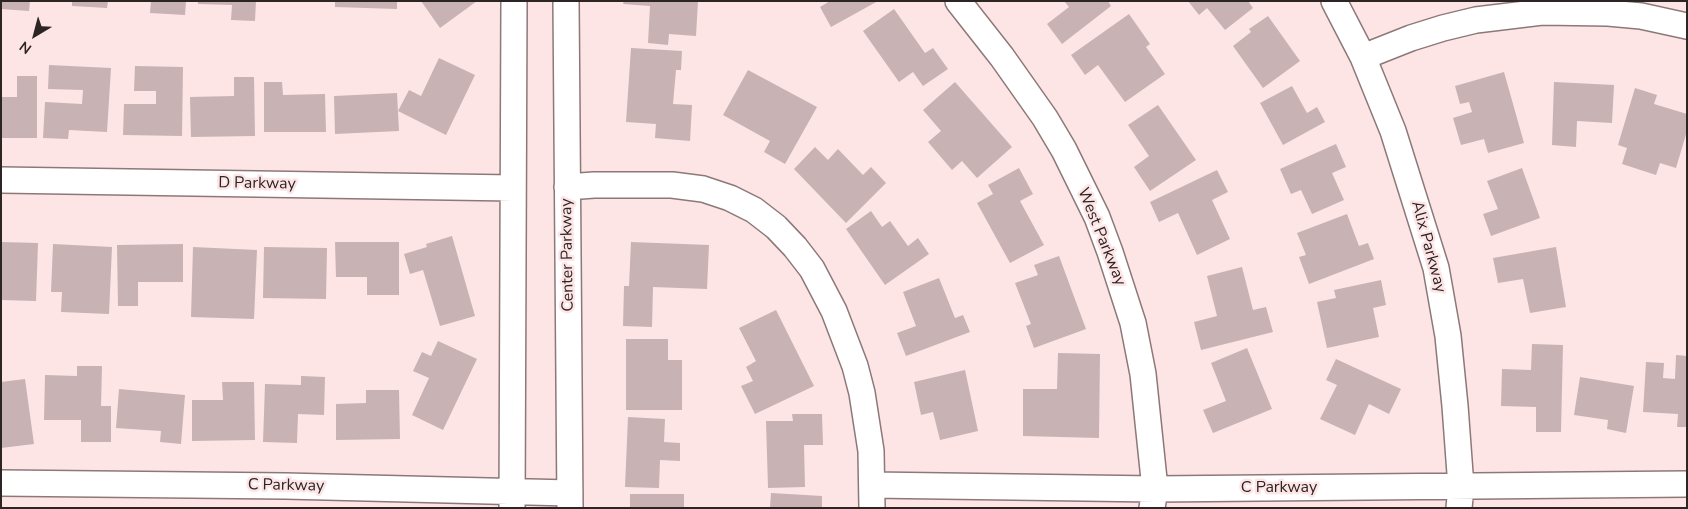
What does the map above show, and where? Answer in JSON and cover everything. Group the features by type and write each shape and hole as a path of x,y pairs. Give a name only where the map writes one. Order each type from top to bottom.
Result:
{"street":[{"path":"512,500 514,1"},
{"name":"Center Parkway","path":"566,1 570,500"},
{"name":"West Parkway","path":"958,1 1002,57 1045,118 1064,150 1096,217 1110,252 1133,323 1143,374 1153,498"},
{"name":"Alix Parkway","path":"1334,1 1363,57 1393,131 1436,268 1448,336 1455,406 1460,497"},
{"path":"1363,57 1411,38 1443,28 1476,20 1542,12 1575,11 1641,16 1687,26"},
{"name":"D Parkway","path":"1,180 513,188"},
{"path":"567,187 672,185 703,190 730,198 754,210 776,227 812,269 834,311 845,338 862,393 871,451 872,496"},
{"name":"C Parkway","path":"1,483 285,486 512,500 570,500"},
{"name":"C Parkway","path":"872,496 1153,498 1460,497 1687,484"}],"building":[{"path":"1,1 30,1 29,11 1,9"},
{"path":"72,1 108,1 107,8 72,6"},
{"path":"151,1 186,1 185,15 150,13"},
{"path":"198,1 256,1 255,21 231,20 232,5 198,4"},
{"path":"335,1 397,1 397,9 335,7"},
{"path":"421,1 477,1 440,28"},
{"path":"624,1 698,1 696,36 669,34 668,45 648,43 650,6 623,4"},
{"path":"830,1 878,1 831,27 820,7"},
{"path":"1064,1 1108,1 1111,6 1062,44 1047,24 1069,7"},
{"path":"1188,1 1248,1 1253,8 1225,30 1207,8 1199,15"},
{"path":"894,9 925,53 933,48 948,69 923,86 913,72 899,82 863,31"},
{"path":"1129,14 1150,44 1146,47 1165,74 1125,102 1098,65 1085,75 1071,55"},
{"path":"1268,16 1300,61 1263,88 1233,46 1251,32 1249,29"},
{"path":"631,48 682,51 681,70 676,70 673,104 692,105 690,141 655,138 656,124 626,122"},
{"path":"439,58 475,75 446,135 398,111 409,90 421,96"},
{"path":"49,65 111,68 107,132 69,130 68,139 43,138 45,102 82,104 83,90 48,89"},
{"path":"135,66 183,67 182,136 123,135 124,104 156,104 156,91 134,91"},
{"path":"748,70 817,107 785,164 764,152 770,141 723,115"},
{"path":"1504,72 1524,143 1488,153 1484,139 1461,145 1453,118 1472,112 1469,102 1460,104 1455,86"},
{"path":"17,76 37,76 37,138 1,138 1,97 17,97"},
{"path":"234,77 254,77 255,136 191,137 190,97 234,96"},
{"path":"264,82 282,82 283,95 325,94 326,132 264,132"},
{"path":"955,82 1012,147 977,178 962,161 952,170 928,142 941,131 923,110"},
{"path":"1554,82 1614,85 1612,123 1577,121 1576,147 1552,145"},
{"path":"1292,86 1307,113 1317,107 1325,122 1283,145 1260,103"},
{"path":"1635,88 1657,95 1654,104 1687,114 1687,131 1676,168 1660,163 1656,175 1622,164 1627,148 1618,145"},
{"path":"397,93 399,131 335,134 334,96"},
{"path":"1158,105 1196,160 1150,191 1134,167 1149,156 1128,125"},
{"path":"1336,144 1346,167 1332,173 1344,200 1312,214 1301,190 1291,194 1280,169"},
{"path":"815,147 828,160 838,149 863,175 871,167 886,183 846,223 794,169"},
{"path":"1019,168 1033,194 1020,201 1044,245 1010,263 977,203 993,194 988,185"},
{"path":"1522,168 1540,218 1491,236 1483,214 1498,209 1487,181"},
{"path":"1217,170 1228,192 1212,200 1230,239 1197,255 1178,213 1159,222 1150,202"},
{"path":"871,211 882,227 890,221 908,246 918,238 929,254 885,285 846,229"},
{"path":"1347,214 1359,246 1368,243 1374,259 1309,284 1299,257 1306,255 1297,233"},
{"path":"452,236 475,316 440,326 423,270 410,274 404,254 427,247 426,244"},
{"path":"1,242 38,243 36,301 1,300"},
{"path":"335,242 399,242 399,295 367,295 367,277 336,277"},
{"path":"631,242 709,245 707,289 653,287 652,327 623,326 624,286 629,286"},
{"path":"53,244 112,247 109,314 61,312 62,292 51,292"},
{"path":"183,244 183,282 138,282 138,306 118,306 117,245"},
{"path":"193,247 257,250 254,319 191,317"},
{"path":"264,247 327,248 326,299 263,298"},
{"path":"1556,247 1566,307 1530,313 1523,279 1498,283 1493,258"},
{"path":"1059,256 1086,329 1034,348 1026,326 1031,324 1015,283 1038,275 1034,265"},
{"path":"1242,267 1253,310 1266,307 1273,332 1201,350 1194,322 1217,316 1207,276"},
{"path":"939,278 955,318 963,315 970,332 906,356 897,333 916,326 903,292"},
{"path":"1381,280 1386,305 1373,308 1379,337 1327,348 1317,302 1336,298 1334,290"},
{"path":"776,310 814,386 755,414 741,386 753,381 746,367 756,361 739,328"},
{"path":"626,339 668,339 668,360 682,360 682,410 626,410"},
{"path":"438,341 477,359 443,430 412,415 429,378 413,371 422,352 431,356"},
{"path":"1532,344 1563,345 1561,432 1536,432 1536,407 1501,406 1502,369 1531,370"},
{"path":"1247,348 1272,409 1213,433 1203,410 1226,401 1211,363"},
{"path":"1058,353 1100,354 1099,438 1023,436 1023,389 1057,389"},
{"path":"1676,355 1687,356 1687,427 1677,427 1678,414 1643,412 1646,362 1664,363 1663,378 1675,379"},
{"path":"1336,359 1401,389 1389,414 1369,404 1355,435 1320,419 1337,385 1326,380"},
{"path":"77,366 102,366 101,406 111,406 111,442 81,442 81,420 44,420 45,375 77,376"},
{"path":"965,370 978,431 940,440 933,412 921,415 914,382"},
{"path":"301,376 325,377 324,415 298,414 297,443 263,442 265,384 301,385"},
{"path":"1580,377 1634,386 1626,433 1607,429 1608,420 1574,415"},
{"path":"25,379 34,444 1,448 1,382"},
{"path":"222,382 254,382 255,440 192,441 192,400 223,400"},
{"path":"119,389 185,395 181,444 160,442 161,431 116,428"},
{"path":"366,390 399,390 400,439 336,440 336,404 366,403"},
{"path":"792,414 822,414 823,445 804,445 805,487 768,488 766,421 793,421"},
{"path":"628,417 665,419 664,442 680,443 680,461 660,460 659,488 625,487"},
{"path":"771,493 822,496 822,508 770,508"},
{"path":"630,494 684,494 684,508 630,508"}]}
